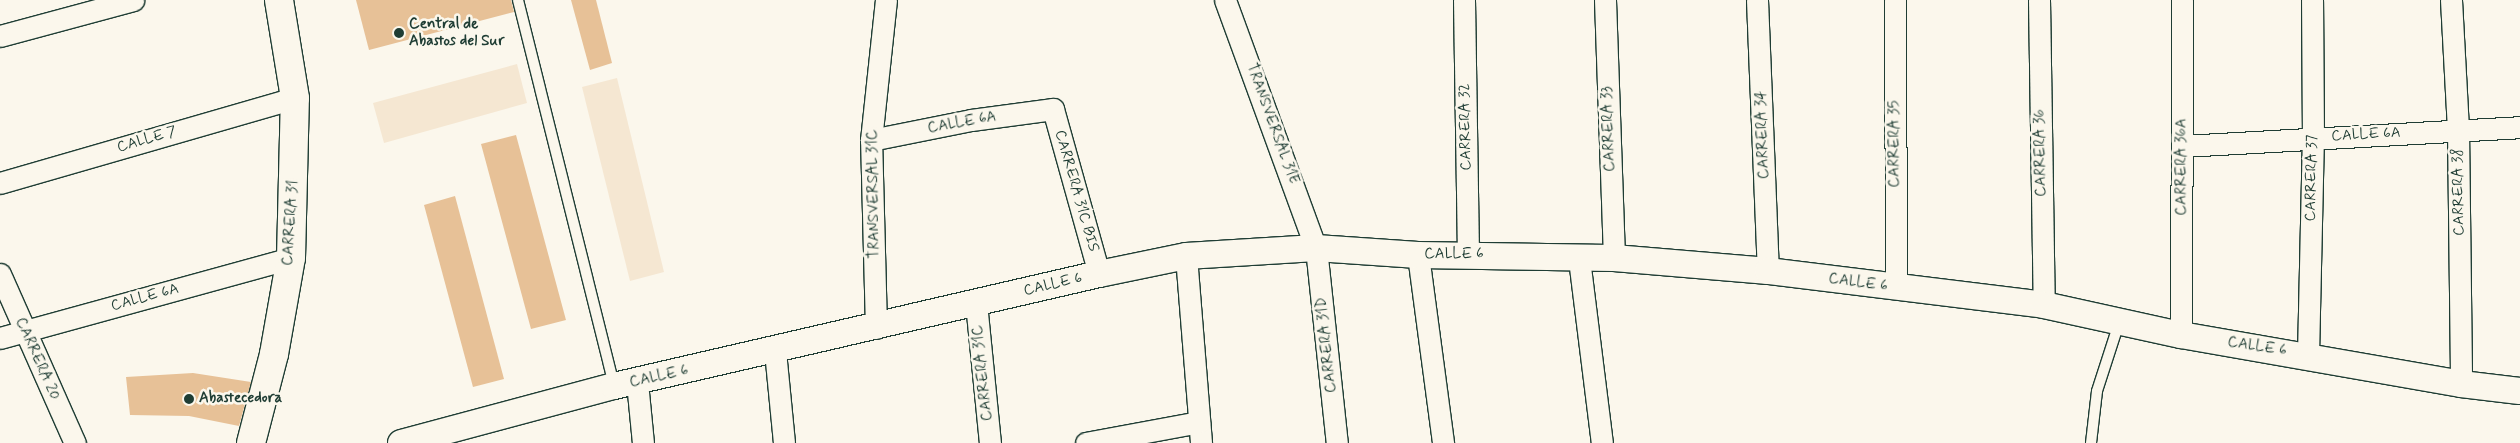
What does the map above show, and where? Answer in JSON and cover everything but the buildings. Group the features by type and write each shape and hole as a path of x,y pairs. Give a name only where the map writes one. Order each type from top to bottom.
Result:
{"main road":[{"name":"CARRERA 31","path":"251,443 274,354 291,258 295,98 280,0"}],"street":[{"path":"0,36 133,0"},
{"name":"TRANSVERSAL 31C","path":"876,328 871,140 886,0"},
{"name":"TRANSVERSAL 31E","path":"1225,0 1316,248"},
{"name":"CARRERA 32","path":"1464,0 1468,253"},
{"name":"CARRERA 33","path":"1605,0 1614,258"},
{"name":"CARRERA 34","path":"1757,0 1768,271"},
{"name":"CARRERA 35","path":"1895,0 1896,288"},
{"name":"CARRERA 36","path":"2039,0 2044,305"},
{"name":"CARRERA 36A","path":"2181,335 2182,0"},
{"name":"CARRERA 37","path":"2308,355 2313,138 2312,0"},
{"name":"CARRERA 38","path":"2451,0 2458,129 2461,384"},
{"name":"CALLE 7","path":"0,183 295,98"},
{"name":"CALLE 6A","path":"871,140 971,120 1053,109"},
{"name":"CARRERA 31C BIS","path":"1053,109 1099,274"},
{"name":"CALLE 6A","path":"2183,146 2520,127"},
{"name":"CALLE 6","path":"401,443 626,384 876,328 1099,274 1186,256 1316,248 1418,255 1468,253 1579,259 1614,258 1768,271 2044,305 2181,335 2308,355 2461,384 2520,391"},
{"name":"CARRERA 31D","path":"1316,248 1337,443"},
{"path":"1418,255 1443,443"},
{"path":"1086,443 1200,433 1186,256"},
{"name":"CALLE 6A","path":"0,338 291,258"},
{"path":"1579,259 1602,443"},
{"name":"CARRERA 20","path":"0,274 72,442"},
{"name":"CARRERA 31C","path":"976,303 990,443"},
{"path":"775,351 784,443"},
{"path":"626,384 643,443"}],"lane":[{"path":"518,0 626,384"},
{"path":"2091,443 2097,391 2119,322"}],"shaded area":[{"path":"517,64 527,103 384,143 373,103"},
{"path":"617,78 664,272 630,281 582,87"}],"place":[{"name":"Central de Abastos del Sur","path":"399,33"},
{"name":"Abastecedora","path":"189,399"}]}
